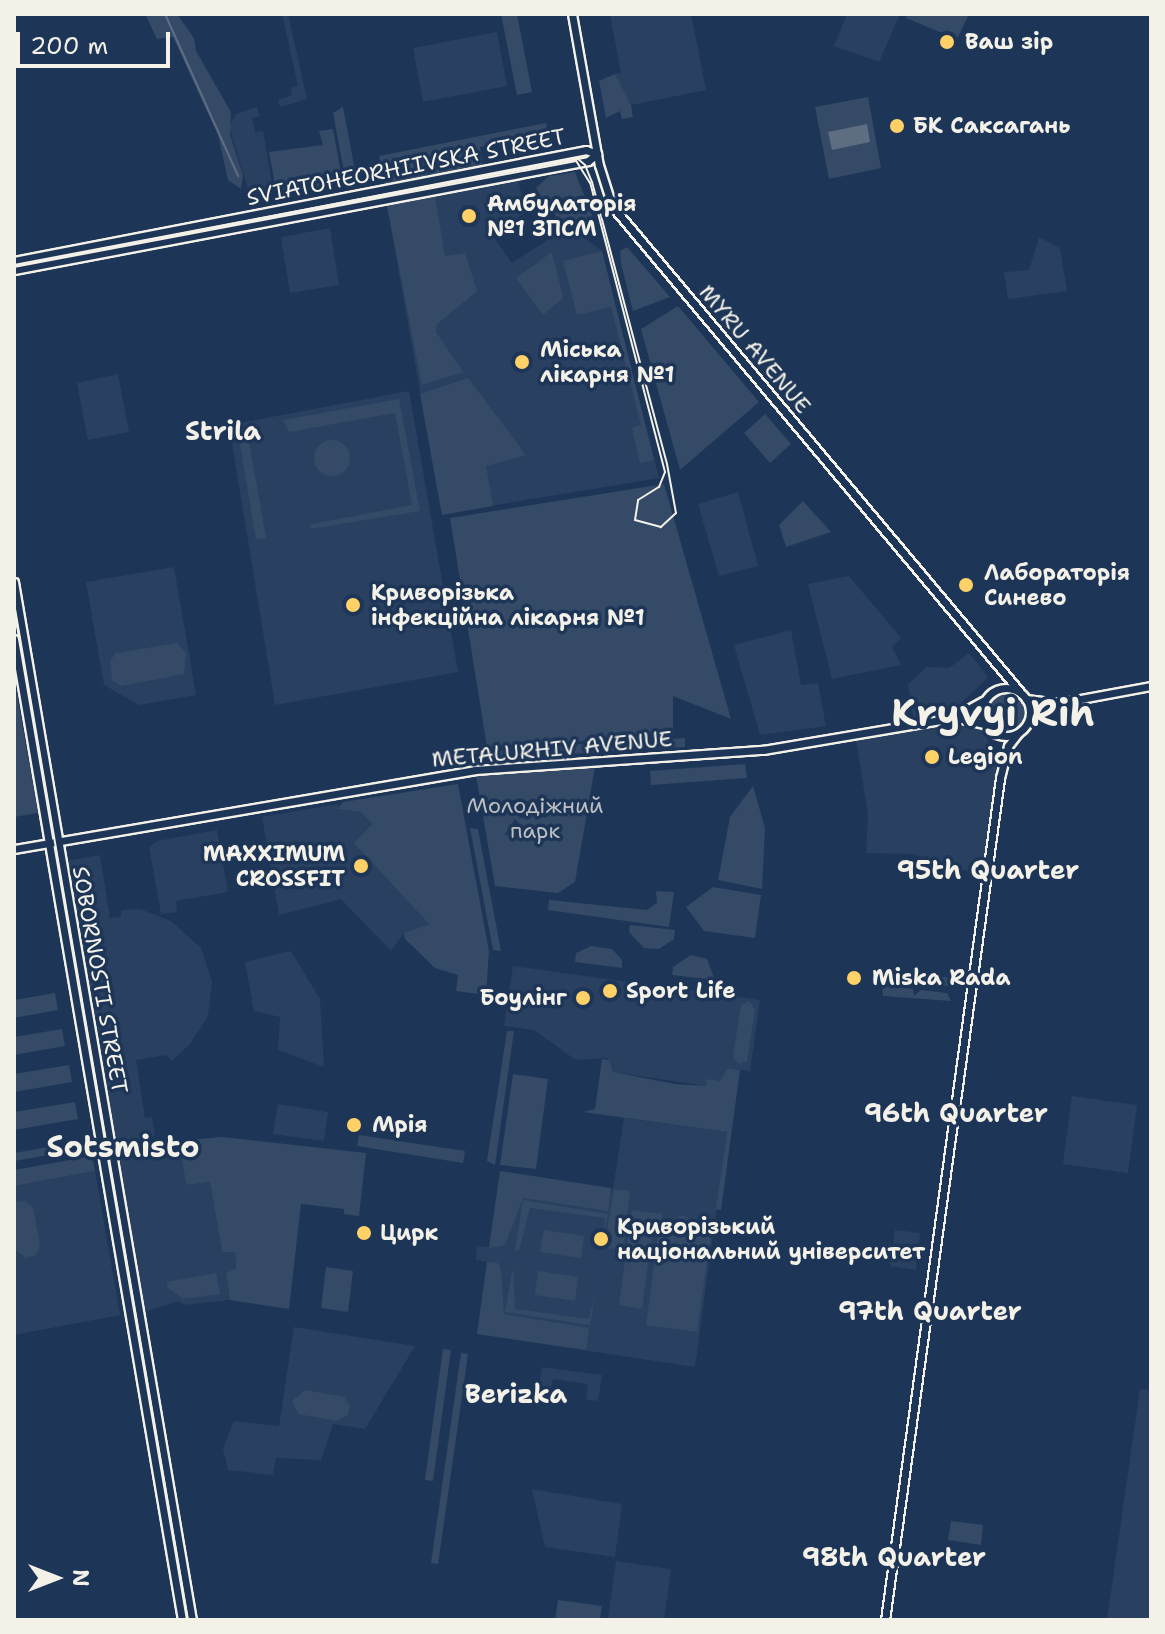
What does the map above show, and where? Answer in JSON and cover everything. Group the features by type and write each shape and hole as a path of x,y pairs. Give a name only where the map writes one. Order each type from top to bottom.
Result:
{"main road":[{"name":"MYRU AVENUE","path":"572,14 597,154 612,206 1024,696"},
{"name":"SVIATOHEORHIIVSKA STREET","path":"14,261 586,150 597,154"},
{"name":"SVIATOHEORHIIVSKA STREET","path":"14,270 588,161 597,154"},
{"name":"SOBORNOSTI STREET","path":"14,582 53,842 182,1620"},
{"name":"SOBORNOSTI STREET","path":"14,639 192,1620"},
{"path":"997,665 1000,688"},
{"path":"885,1620 1003,758 1028,721 1059,703 1151,686"},
{"path":"1000,688 1059,703"},
{"path":"952,718 1000,688"},
{"path":"1024,696 1028,721"},
{"path":"983,701 985,724"},
{"path":"952,718 985,724 993,732 1003,758"},
{"name":"METALURHIV AVENUE","path":"14,849 475,770 753,751 952,718"},
{"path":"993,732 1018,733"}],"shaded area":[{"path":"282,14 288,14 307,99 280,107 278,100 292,95 291,88 298,86"},
{"path":"610,14 691,14 706,90 631,105 615,74 621,73"},
{"path":"847,14 900,14 879,62 834,46"},
{"path":"497,32 507,86 423,102 413,48"},
{"path":"257,107 260,116 252,118 255,132 263,131 273,190 250,195 229,127 236,114"},
{"path":"867,124 870,142 832,150 828,132"},
{"name":"Міська лікарня №1","path":"518,180 526,212 492,235 512,263 563,230 581,235 602,251 659,478 442,514 387,206"},
{"path":"330,228 339,285 290,293 281,237"},
{"path":"1039,237 1060,248 1067,291 1008,299 1004,272 1029,270"},
{"path":"118,374 129,432 88,440 77,383"},
{"path":"409,391 458,672 275,705 229,425"},
{"path":"738,492 758,566 719,576 698,504"},
{"path":"174,567 196,695 139,705 104,685 86,582"},
{"path":"849,576 901,638 892,647 901,665 832,679 808,584"},
{"path":"791,630 801,685 818,683 826,726 760,735 734,645"},
{"path":"969,653 988,677 954,710 913,717 908,684 927,667 949,668"},
{"path":"954,720 980,727 1000,759 987,873 938,866 914,854 866,853 868,814 855,735"},
{"path":"338,804 338,809 361,812 372,824 355,843 429,924 404,933 391,951 341,899 279,915 262,817"},
{"path":"217,830 228,892 176,901 177,912 161,914 149,847 157,841"},
{"path":"100,855 110,918 121,917 121,910 140,909 171,921 201,948 212,982 208,1016 190,1044 172,1061 166,1055 136,1060 145,1118 152,1117 155,1136 114,1144 66,861"},
{"path":"291,951 320,999 324,1067 278,1050 280,1017 254,1011 245,962"},
{"path":"513,966 760,1000 750,1071 728,1068 720,1081 706,1086 613,1072 607,1058 576,1060 534,1030 504,1026"},
{"path":"1072,1096 1137,1105 1128,1173 1063,1164"},
{"path":"278,1104 328,1112 324,1141 273,1134"},
{"name":"Криворізький національний університет","path":"624,1118 727,1132 695,1367 477,1334 487,1262 476,1260 477,1246 489,1247 500,1171 613,1189"},
{"path":"179,1141 186,1185 210,1182 222,1252 235,1251 236,1268 226,1273 230,1300 184,1305 179,1301 147,1311 140,1306 115,1152"},
{"path":"95,1171 120,1315 14,1335 14,1186"},
{"name":"Криворізький національний університет","path":"895,1230 920,1233 916,1270 890,1266"},
{"path":"294,1327 415,1346 365,1429 333,1424 321,1460 276,1458 273,1475 228,1470 223,1448 234,1421 279,1426"},
{"path":"542,1367 602,1375 598,1401 586,1400 588,1384 553,1379 550,1395 538,1393"},
{"path":"1140,1389 1151,1390 1151,1620 1107,1620"},
{"path":"532,1489 622,1504 615,1557 545,1547"},
{"path":"616,1561 671,1569 664,1620 608,1620"}],"green space":[{"path":"145,14 177,14 194,38 196,51 231,112 230,135 243,175 241,189 228,180 218,135 173,37 157,39"},
{"path":"501,14 517,14 532,92 517,95"},
{"path":"907,14 969,14 957,39 906,18"},
{"path":"615,74 631,105 633,117 622,119 620,111 606,118 599,81"},
{"path":"868,97 881,168 829,179 815,107"},
{"path":"343,107 357,181 346,183 333,113"},
{"path":"546,123 548,135 480,147 483,166 384,184 379,156"},
{"path":"333,129 343,184 328,182 328,187 277,196 269,152 323,145 319,131"},
{"path":"575,172 595,223 581,235 563,230 536,188 549,176"},
{"path":"435,196 445,256 465,253 477,291 437,324 436,332 463,372 422,385 387,206"},
{"path":"627,247 670,297 633,311 621,264 620,251"},
{"path":"602,251 654,460 640,463 632,428 641,425 611,307 577,315 563,261"},
{"path":"552,252 563,298 543,315 516,278"},
{"path":"678,306 759,402 680,470 641,329"},
{"path":"468,378 526,455 486,466 493,506 442,515 420,394"},
{"path":"399,399 420,511 310,529 312,524 412,505 395,413 289,432 283,420"},
{"path":"765,414 791,444 770,463 744,433"},
{"path":"247,430 266,538 256,539 238,432"},
{"path":"332,440 345,445 350,458 345,471 332,476 319,471 314,458 319,445"},
{"path":"664,484 731,719 673,696 673,735 487,747 450,518"},
{"path":"803,501 831,532 786,547 779,525"},
{"path":"177,643 186,653 184,674 121,686 112,680 110,661 116,653"},
{"path":"14,678 38,813 14,817"},
{"path":"1006,691 1020,697 1026,711 1020,725 1006,731 992,725 986,711 992,697"},
{"path":"685,738 685,747 609,751 609,743"},
{"path":"601,743 601,752 489,759 488,751"},
{"name":"Молодіжний парк","path":"596,761 575,882 558,893 495,886 475,770"},
{"path":"745,764 747,778 651,785 650,771"},
{"path":"458,784 489,951 486,995 456,991 458,975 435,968 405,939 404,933 429,924 354,843 372,824 361,812 337,809 343,802"},
{"path":"753,786 765,828 762,889 718,880 730,817"},
{"path":"470,828 478,829 501,951 493,950"},
{"path":"713,887 761,895 755,938 704,931 686,907"},
{"path":"656,891 674,892 669,927 548,910 549,900 647,910 657,903"},
{"path":"630,925 675,930 674,939 659,949 644,948 629,932"},
{"path":"591,946 612,949 622,960 622,968 575,962 576,953"},
{"path":"691,955 707,959 715,980 672,975 673,967"},
{"path":"887,970 951,978 953,986 922,985 917,976 914,984 883,980"},
{"path":"882,984 913,989 914,996 921,990 947,993 951,1001 883,996"},
{"path":"55,993 58,1010 14,1018 14,1000"},
{"path":"749,1001 755,1009 747,1061 739,1064 733,1057 741,1005"},
{"path":"62,1029 65,1046 14,1055 14,1037"},
{"path":"507,1031 514,1031 495,1165 487,1161"},
{"path":"602,1059 609,1060 613,1072 675,1084 706,1086 707,1079 720,1081 728,1068 740,1070 721,1210 716,1209 727,1132 583,1112 595,1109"},
{"path":"69,1065 72,1082 14,1092 14,1074"},
{"path":"513,1074 548,1079 536,1169 500,1165"},
{"path":"75,1102 78,1119 14,1130 14,1112"},
{"path":"359,1135 465,1151 463,1163 357,1146"},
{"path":"222,1137 366,1153 359,1216 344,1214 344,1209 301,1204 289,1309 230,1300 226,1273 236,1268 235,1252 222,1252 210,1182 186,1185 179,1141"},
{"path":"89,1140 91,1148 14,1161 14,1153"},
{"path":"92,1156 95,1171 14,1186 14,1170"},
{"path":"500,1171 611,1188 608,1211 523,1198 505,1245 489,1248"},
{"path":"614,1189 630,1191 627,1215 619,1214 617,1222 616,1232 625,1233 623,1247 610,1249 604,1248"},
{"path":"523,1200 608,1214 602,1249 605,1218 530,1208 519,1251 515,1250"},
{"path":"25,1201 33,1207 40,1246 36,1255 26,1258 14,1249 14,1202"},
{"path":"632,1210 662,1214 660,1229 682,1215 707,1227 710,1240 697,1332 646,1325 658,1235 652,1235 642,1309 619,1305"},
{"path":"544,1230 584,1236 581,1258 540,1252"},
{"path":"487,1262 498,1263 501,1271 504,1314 589,1328 586,1350 477,1334"},
{"path":"326,1267 353,1271 348,1312 321,1308"},
{"path":"513,1267 515,1309 589,1319 595,1293 590,1325 505,1312"},
{"path":"538,1271 578,1277 575,1301 535,1295"},
{"path":"216,1273 220,1294 183,1299 167,1287 167,1282"},
{"path":"443,1349 451,1350 433,1481 425,1480"},
{"path":"461,1353 468,1354 438,1564 431,1563"},
{"path":"305,1390 344,1397 350,1406 348,1415 337,1421 298,1414 292,1401"},
{"path":"951,1521 983,1525 981,1545 948,1540"},
{"path":"558,1600 602,1606 600,1620 555,1620"}],"waterway":[{"path":"165,14 238,176"}],"tram line":[{"path":"14,265 577,158 585,165 592,182 667,464 676,513 661,527 635,520 638,500 659,487 665,472 590,183 576,161 14,267"},
{"path":"14,603 188,1620"}],"place":[{"name":"Ваш зір","path":"947,42"},
{"name":"БК Саксагань","path":"897,126"},
{"name":"Амбулаторія №1 ЗПСМ","path":"469,216"},
{"name":"Міська лікарня №1","path":"522,362"},
{"name":"Лабораторія Синево","path":"966,585"},
{"name":"Криворізька інфекційна лікарня №1","path":"353,605"},
{"name":"Legion","path":"932,757"},
{"name":"MAXXIMUM CROSSFIT","path":"361,866"},
{"name":"Miska Rada","path":"854,978"},
{"name":"Sport Life","path":"610,991"},
{"name":"Боулінг","path":"583,998"},
{"name":"Мрія","path":"354,1125"},
{"name":"Цирк","path":"364,1233"},
{"name":"Криворізький національний університет","path":"601,1239"}],"district":[{"name":"Strila","path":"223,431"},
{"name":"Kryvyi Rih","path":"993,713"},
{"name":"95th Quarter","path":"988,870"},
{"name":"96th Quarter","path":"956,1113"},
{"name":"Sotsmisto","path":"123,1147"},
{"name":"97th Quarter","path":"930,1311"},
{"name":"Berizka","path":"516,1394"},
{"name":"98th Quarter","path":"894,1557"}]}
